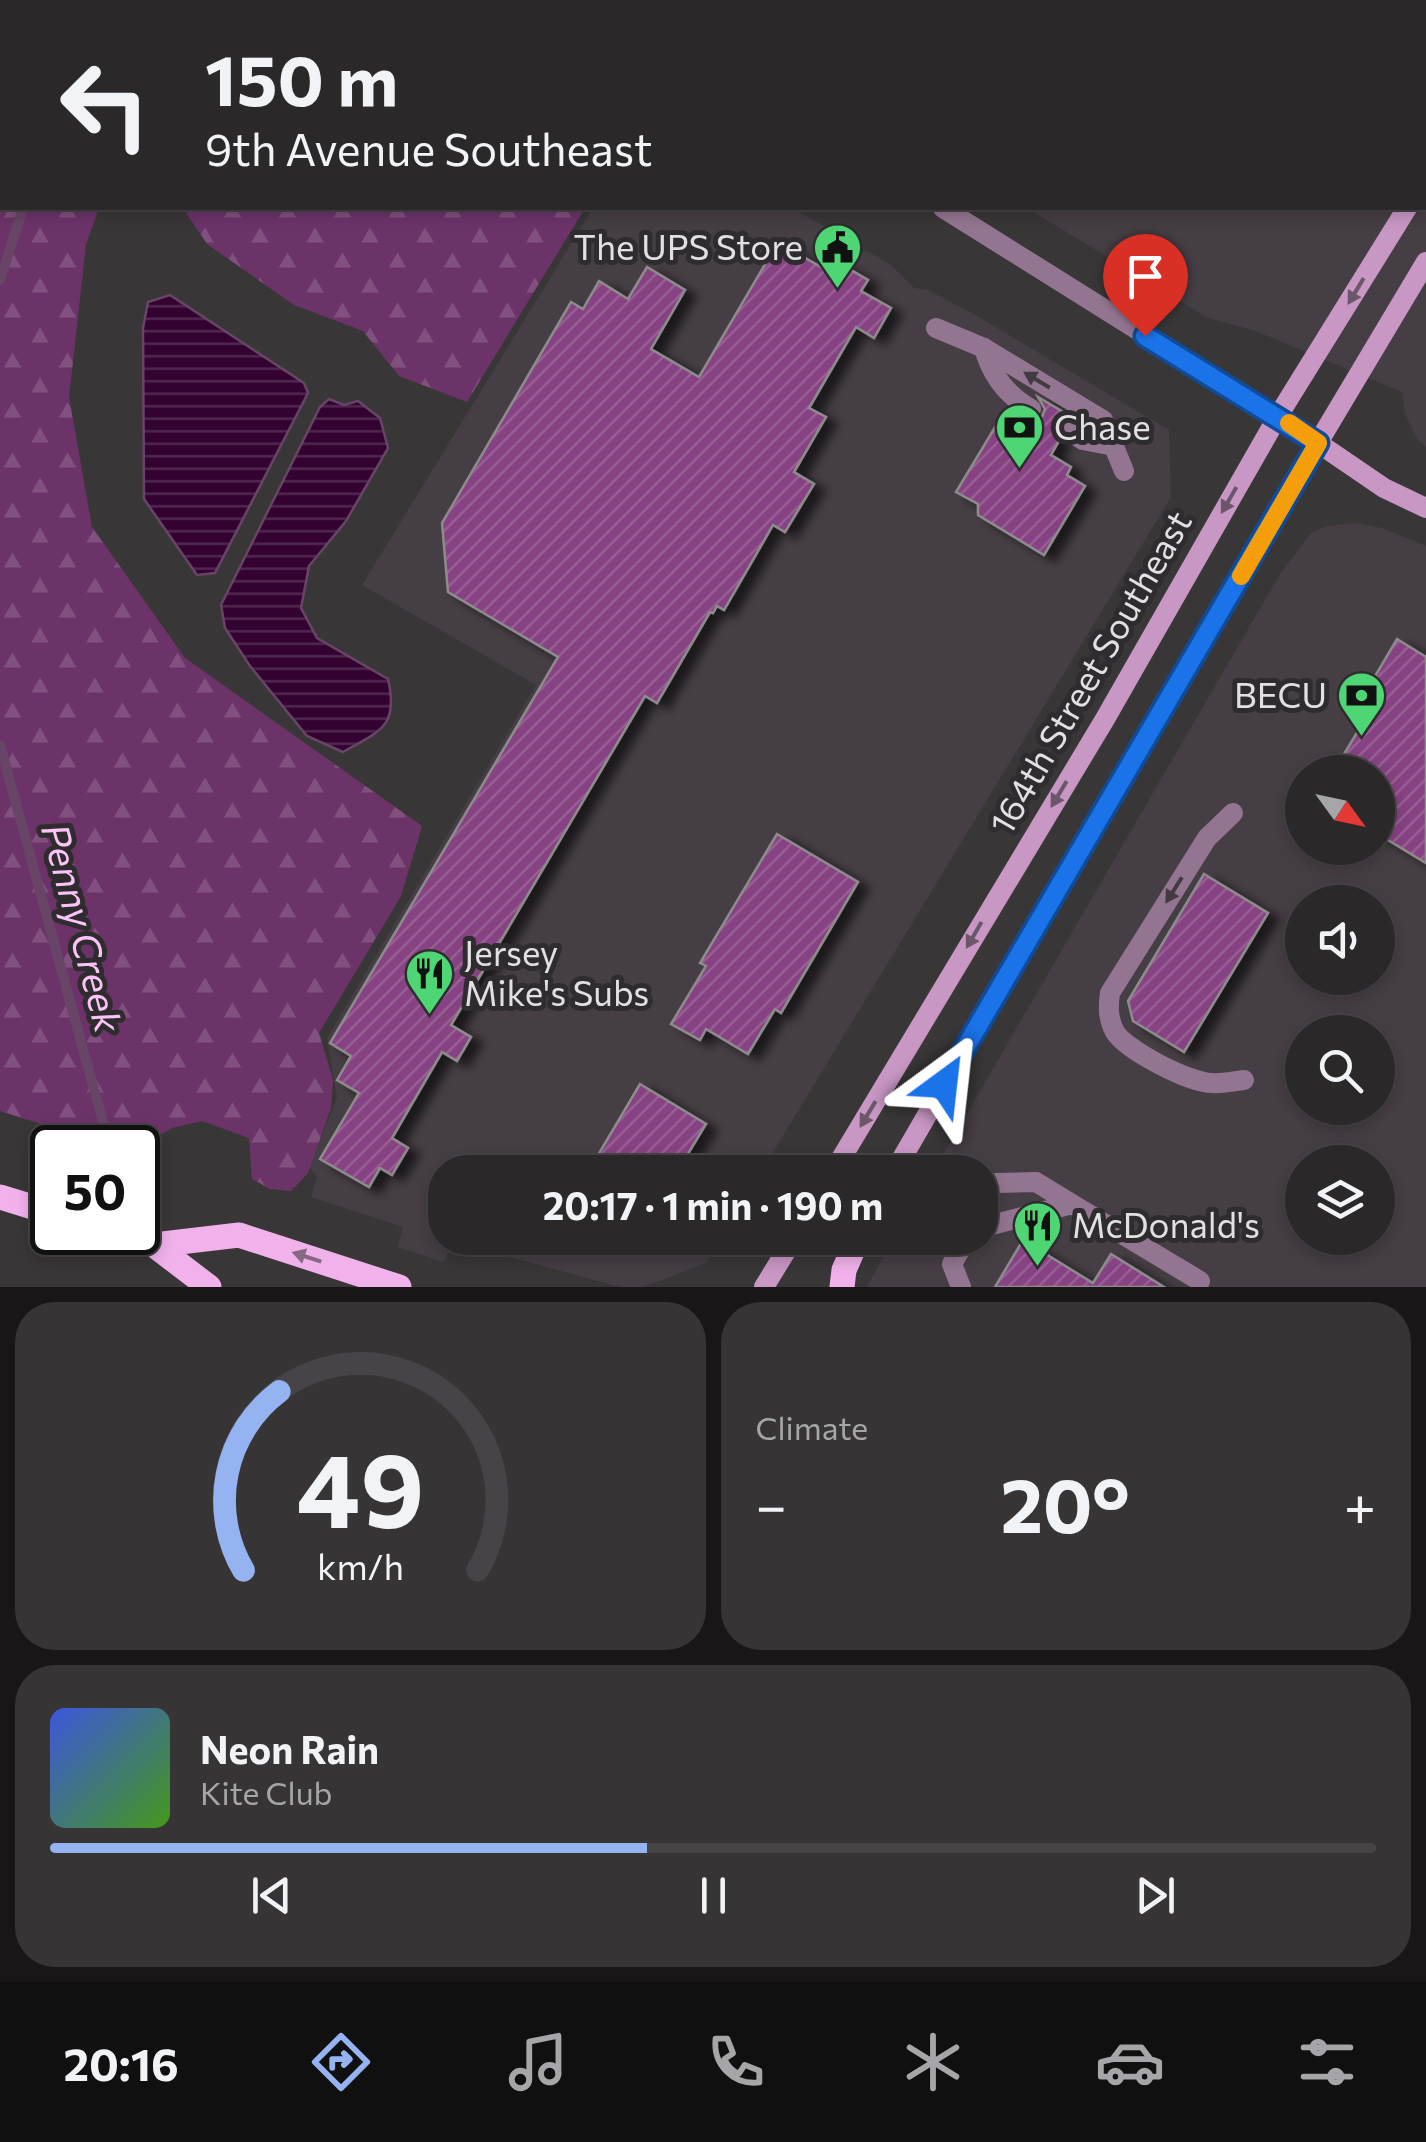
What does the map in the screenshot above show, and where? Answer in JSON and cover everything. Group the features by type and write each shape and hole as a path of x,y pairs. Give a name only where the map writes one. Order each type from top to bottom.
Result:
{"main road":[{"name":"164th Street Southeast","path":"843,1155 1105,719 1278,416 1406,210"},
{"path":"904,1155 1426,262"},
{"path":"1318,443 1384,488 1426,508"},
{"path":"0,1197 30,1206"},
{"path":"160,1243 239,1235 399,1287"},
{"path":"160,1249 209,1287"},
{"path":"764,1287 784,1255"},
{"path":"827,1287 847,1255"},
{"path":"842,1287 850,1255"}],"street":[{"path":"946,210 1318,443"},
{"path":"936,328 984,348 1103,420 1124,471"},
{"path":"984,348 990,372 1030,409"},
{"path":"1066,429 1083,440 1114,446"},
{"path":"1233,813 1207,838 1110,993 1108,1011 1121,1040 1186,1078 1211,1084 1244,1080"},
{"path":"998,1183 1036,1182 1200,1281"},
{"path":"998,1223 1072,1204"},
{"path":"958,1255 952,1264 961,1287"}],"shaded area":[{"path":"592,210 795,210 837,234 832,245 869,252 891,265 914,288 928,290 972,313 1169,430 1171,497 771,1155 428,1155 428,1255 447,1255 443,1262 398,1247 403,1227 311,1197 317,1177 309,1167 337,1098 327,1038 536,685 362,585"},
{"path":"1030,210 1426,210 1426,447 1417,439 1405,414 1402,392 1253,330 1208,318"},
{"path":"170,295 304,383 308,393 215,573 197,575 144,499 143,328 148,302"},
{"path":"329,399 344,405 358,401 380,418 388,448 346,521 309,566 301,608 317,638 388,679 391,708 384,726 343,752 307,736 250,666 225,628 221,605 320,407"},
{"path":"1355,523 1382,528 1426,546 1426,1287 867,1287 885,1255 998,1255 998,1155 943,1155 1280,574 1310,534 1323,527"},
{"path":"503,1255 711,1255 706,1263 644,1287 620,1287"}],"green space":[{"path":"0,210 98,210 86,244 69,397 92,527 185,658 422,826 401,896 319,1033 333,1080 331,1108 308,1173 291,1191 270,1189 252,1179 249,1138 202,1121 160,1135 160,1125 44,1125 0,1111"},
{"path":"184,210 584,210 467,402 399,376 363,331 294,305 207,244"}],"building":[{"path":"778,242 826,270 832,259 868,280 861,291 891,308 874,338 856,327 809,408 826,417 794,472 814,484 785,532 773,525 724,610 717,606 710,612 657,703 645,696 451,1025 471,1037 457,1061 442,1052 392,1138 408,1148 392,1175 380,1168 369,1187 320,1159 359,1093 337,1080 351,1056 330,1043 558,657 448,592 442,523 571,302 583,309 599,281 628,299 647,267 685,290 651,349 699,377"},
{"name":"Chase","path":"1038,397 1070,416 1061,416 1054,422 1053,434 1059,441 1051,455 1071,467 1067,475 1085,486 1044,555 978,515 978,504 956,492 997,424 1015,434 1023,420 1031,423 1042,417 1045,409"},
{"path":"1397,639 1426,657 1426,863 1395,844 1395,755 1343,755 1380,695 1368,688"},
{"path":"777,834 858,882 781,1013 775,1009 748,1054 706,1029 700,1040 671,1024 706,966 700,963"},
{"path":"1204,874 1268,913 1184,1052 1133,1021 1128,1001"},
{"path":"640,1084 706,1124 687,1155 598,1155"},
{"name":"McDonald's","path":"1023,1240 1093,1283 1111,1254 1164,1287 995,1287"}],"waterway":[{"name":"Penny Creek","path":"0,280 22,210"},
{"name":"Penny Creek","path":"0,745 104,1125"}],"slow traffic":[{"path":"1241,576 1318,443 1289,423"}],"place":[{"name":"The UPS Store","path":"838,290"},
{"name":"Chase","path":"1019,470"},
{"name":"BECU","path":"1362,738"},
{"name":"Jersey Mike's Subs","path":"429,1016"},
{"name":"McDonald's","path":"1037,1268"}],"route":[{"path":"944,1084 1318,443 1145,336"}]}
